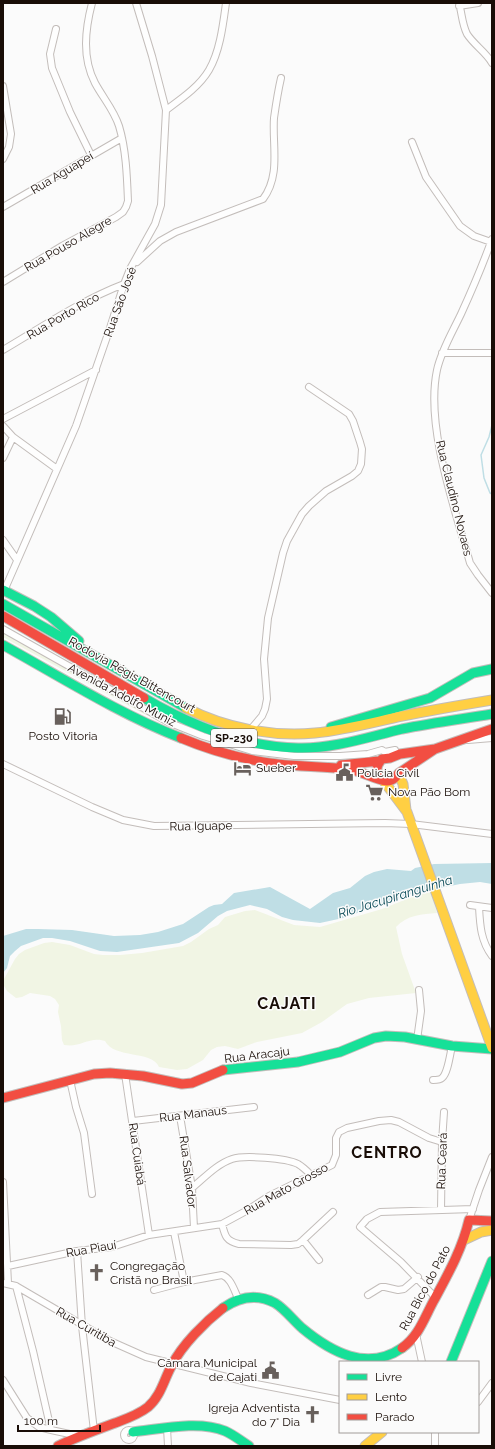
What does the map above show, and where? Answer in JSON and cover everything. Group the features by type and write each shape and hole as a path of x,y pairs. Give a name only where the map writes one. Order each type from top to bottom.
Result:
{"main road":[{"path":"3,590 34,606 51,617 108,664"},
{"name":"Rodovia Régis Bittencourt","path":"3,604 166,698 198,714 231,726 250,730 268,733 315,733 492,700"},
{"name":"Rodovia Régis Bittencourt","path":"3,616 170,713 206,729 236,738 269,745 298,748 329,746 404,729 492,714"},
{"name":"Avenida Adolfo Muniz","path":"3,645 125,713 157,729 193,744 250,760 307,768 330,767"},
{"path":"315,733 339,723 413,704 430,698 473,673 492,669"},
{"path":"330,767 379,761 393,754 435,749 492,729"},
{"path":"330,767 353,770 392,781 399,774 435,749"},
{"path":"393,754 398,763 399,774 404,784 407,812 411,824 492,1049"},
{"path":"379,761 376,770 381,779 407,812"},
{"name":"Rua Aracaju","path":"3,1098 94,1074 125,1074 143,1076 182,1084 192,1082 223,1070 298,1062 324,1056 340,1052 380,1036 398,1036 452,1046 492,1049"},
{"path":"470,1220 492,1221"},
{"name":"Rua Bico do Pato","path":"238,1298 256,1297 275,1304 306,1331 324,1344 339,1352 365,1360 389,1356 401,1348 416,1334 436,1298 464,1240 470,1220"},
{"name":"Rua Bico do Pato","path":"464,1240 481,1232 492,1230"},
{"path":"451,1361 492,1260"},
{"path":"62,1445 80,1436 117,1425 137,1414 154,1402 160,1393 172,1364 192,1338 216,1314 229,1303 238,1298"},
{"path":"128,1436 167,1428 205,1427 224,1431 249,1446"},
{"path":"366,1446 381,1433"}],"street":[{"path":"92,3 87,22 86,55 95,83 114,114 122,138"},
{"name":"Rua São José","path":"3,590 76,426 124,284 130,269 155,224 161,205 161,176 166,110 136,3"},
{"path":"166,110 186,95 209,70 221,33 226,3"},
{"path":"478,3 459,4 463,24 468,35 488,56 492,63"},
{"path":"56,29 50,54 52,68 70,112 91,155"},
{"path":"130,269 160,241 176,232 263,199 269,191 273,181 274,118 280,78"},
{"path":"3,86 11,134 9,147 3,159"},
{"name":"Rua Aguapeí","path":"3,207 122,138"},
{"name":"Rua Pouso Alegre","path":"3,282 62,246 123,212 128,201 126,166 122,138"},
{"path":"412,142 426,178 460,226 474,236 491,240"},
{"name":"Rua Claudino Novaes","path":"491,240 481,269 442,353 434,389 435,411 443,465 470,563 478,576 492,593"},
{"name":"Rua Porto Rico","path":"3,350 85,303 124,284"},
{"path":"442,353 492,353"},
{"path":"3,419 96,370"},
{"path":"250,730 262,716 267,699 264,659 268,618 287,541 294,527 309,506 326,491 352,476 358,471 361,464 362,449 353,421 349,414 310,387"},
{"path":"3,426 13,437 57,469"},
{"path":"3,458 13,437"},
{"path":"3,540 17,560"},
{"path":"3,629 168,722 210,738 252,751 294,756 393,754"},
{"path":"459,741 492,738"},
{"name":"Rua Iguape","path":"3,764 117,817 139,824 154,826 411,824 492,834"},
{"path":"470,905 492,908"},
{"path":"479,907 480,929 484,941 492,956"},
{"path":"417,1040 421,1010 419,990"},
{"path":"433,1080 444,1077 452,1046"},
{"name":"Rua Cuiabá","path":"125,1074 149,1234"},
{"path":"70,1080 84,1133 92,1194"},
{"name":"Rua Manaus","path":"133,1121 254,1107"},
{"name":"Rua Ceará","path":"441,1210 444,1112"},
{"name":"Rua Salvador","path":"180,1116 192,1188 194,1228"},
{"name":"Rua Mato Grosso","path":"174,1232 222,1224 310,1174 332,1165 336,1155 336,1138 339,1132 347,1128 391,1120 399,1122 429,1138 442,1142"},
{"path":"192,1188 224,1163 238,1157 290,1161 299,1164 310,1174"},
{"path":"470,1220 492,1157"},
{"path":"3,1182 8,1266 6,1283"},
{"path":"436,1298 418,1278 360,1227 367,1219 380,1212 473,1209"},
{"path":"222,1224 227,1239 232,1242 239,1244 291,1246 298,1244 334,1212"},
{"path":"174,1232 184,1282"},
{"name":"Rua Piauí","path":"8,1266 77,1251 112,1247 149,1234 174,1232"},
{"path":"303,1240 319,1260"},
{"path":"77,1251 82,1326 94,1431"},
{"path":"154,1290 184,1282 222,1275 229,1280 238,1298"},
{"path":"368,1295 381,1287 398,1290 404,1289 418,1278"},
{"name":"Rua Curitiba","path":"6,1283 16,1286 110,1342 146,1357 251,1383 339,1400"},
{"path":"16,1286 54,1430 62,1445"},
{"path":"416,1334 422,1361"},
{"path":"3,1380 27,1418 32,1423 39,1427 80,1436"},
{"path":"479,1401 492,1383"},
{"path":"117,1425 128,1436"},
{"path":"167,1428 168,1446"},
{"path":"435,1433 435,1446"}],"green space":[{"path":"3,631 184,732 144,714 3,637"},
{"path":"431,892 437,913 410,918 400,923 396,927 402,954 416,993 369,998 347,1004 322,1022 302,1033 257,1042 238,1049 225,1046 217,1047 211,1050 203,1060 187,1069 177,1070 159,1067 149,1058 116,1050 110,1047 105,1041 94,1040 75,1045 64,1045 58,1012 59,1005 55,999 50,996 30,993 16,998 7,991 3,984 4,979 19,954 25,950 44,943 52,942 70,945 94,954 103,955 142,953 183,946 209,929 218,925 225,917 245,911 255,910 294,925 320,927 382,909 417,895"}],"water":[{"name":"Rio Jacupiranguinha","path":"492,863 492,884 480,882 460,884 411,894 343,918 320,923 293,920 282,917 267,909 250,905 227,911 218,916 198,933 179,943 117,952 100,951 70,941 43,938 21,946 15,951 10,956 7,968 3,973 3,936 26,929 72,930 114,936 140,935 158,932 183,924 209,907 222,904 234,893 270,887 310,909 333,893 350,888 365,876 374,872 387,869 411,871 415,868 434,864"}],"waterway":[{"path":"492,425 489,437 481,455 484,478 490,493 492,494"}],"traffic: fast":[{"path":"3,590 34,606 51,617 79,641"},
{"path":"3,604 186,708"},
{"path":"3,645 135,718 181,738"},
{"path":"331,727 430,698 473,673 492,669"},
{"path":"144,698 180,717 218,733 257,744 298,748 337,745 402,729 492,714"},
{"path":"223,1070 298,1062 340,1052 374,1038 386,1036 405,1037 452,1046 492,1049"},
{"path":"451,1361 492,1261"},
{"path":"223,1308 241,1299 254,1297 268,1300 282,1308 302,1328 325,1345 350,1356 363,1359 389,1355 402,1348"},
{"path":"133,1432 167,1427 203,1426 225,1431 249,1446"}],"traffic: slow":[{"path":"186,708 216,721 249,730 282,734 298,734 337,730 413,714 492,700"},
{"path":"399,775 403,784 406,810"},
{"path":"383,780 407,812 492,1048"},
{"path":"464,1240 481,1232 492,1230"},
{"path":"365,1446 381,1433"}],"traffic: jam":[{"path":"3,616 144,698"},
{"path":"379,778 377,768 382,759 400,754 435,749 492,729"},
{"path":"181,738 217,751 253,760 287,765 352,770 387,781 393,780 399,773 435,749"},
{"path":"341,765 379,761"},
{"path":"3,1098 94,1074 110,1073 143,1076 182,1084 192,1083 223,1070"},
{"path":"402,1348 408,1344 416,1333 454,1262 469,1220 492,1221"},
{"path":"58,1446 132,1416 148,1407 159,1393 176,1357 202,1327 223,1308"}],"place":[{"name":"Posto Vitoria","path":"63,717"},
{"name":"Sueber","path":"243,768"},
{"name":"Policia Civil","path":"344,773"},
{"name":"Nova Pão Bom","path":"375,792"},
{"name":"Congregação Cristã no Brasil","path":"97,1273"},
{"name":"Câmara Municipal de Cajati","path":"270,1370"},
{"name":"Igreja Adventista do 7° Dia","path":"313,1415"}],"district":[{"name":"CAJATI","path":"287,1003"},
{"name":"CENTRO","path":"387,1152"}]}
